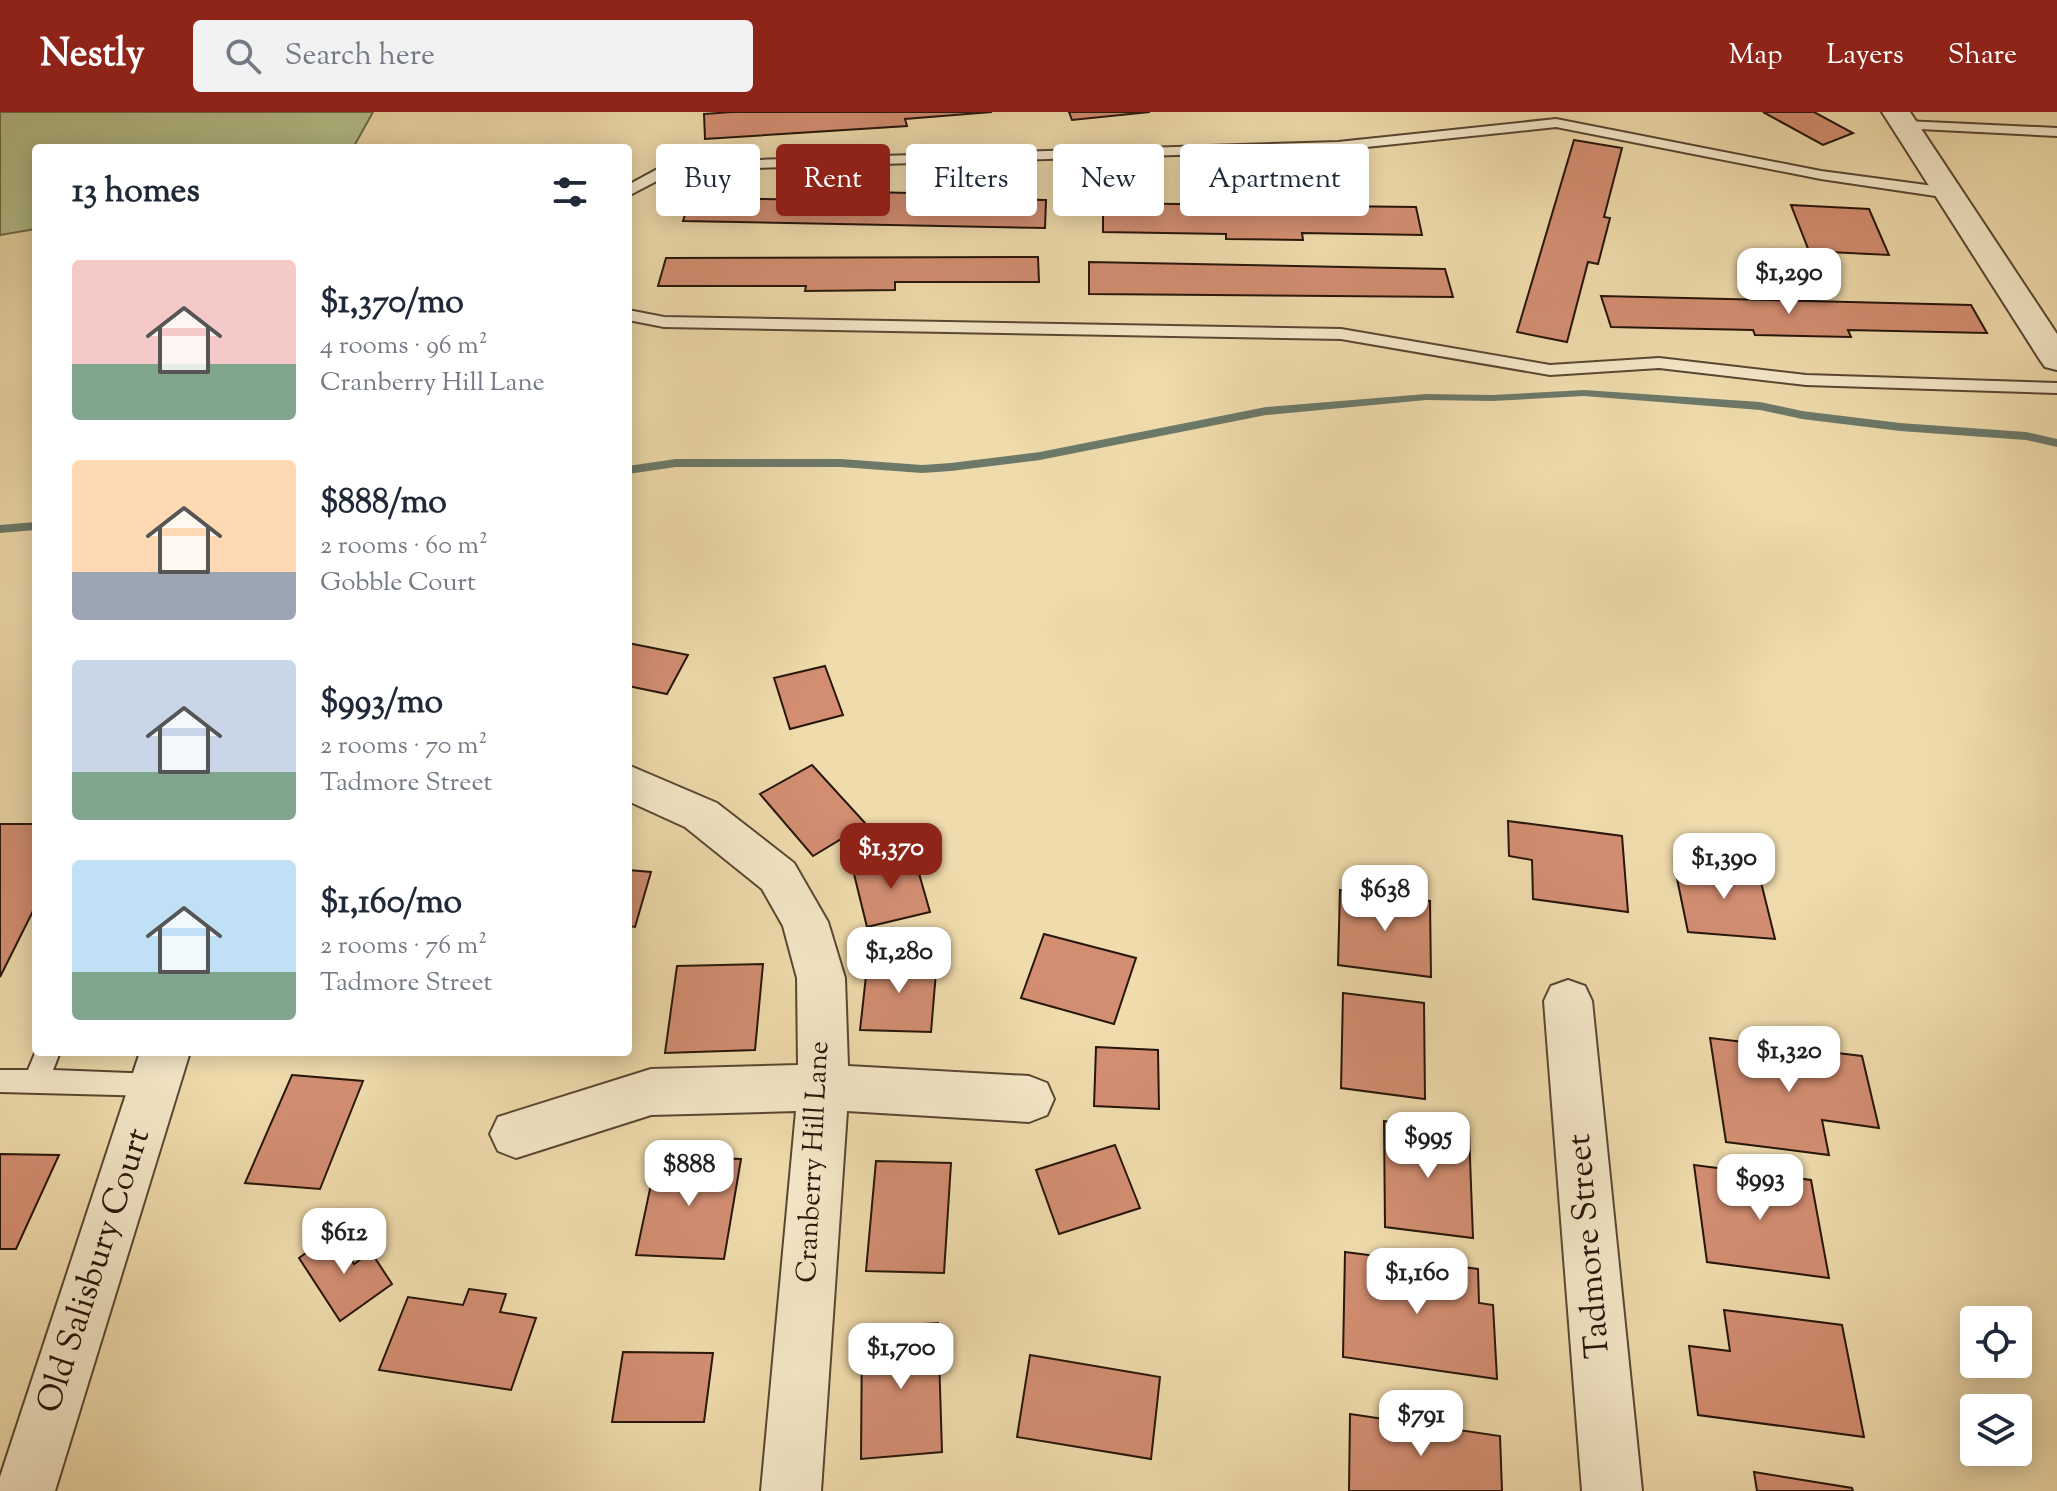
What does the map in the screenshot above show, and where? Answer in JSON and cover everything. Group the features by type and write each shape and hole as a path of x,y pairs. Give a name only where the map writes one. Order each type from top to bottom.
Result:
{"street":[{"path":"1901,118 2057,360"},
{"name":"Cranberry Hill Lane","path":"632,784 701,815 778,876 805,922 821,978 823,1087 791,1491"},
{"name":"Tadmore Street","path":"1568,1001 1612,1491"},
{"name":"Old Salisbury Court","path":"25,1491 160,1068"},
{"path":"516,1134 651,1092 823,1087 1029,1099"}],"lane":[{"path":"1901,118 2057,132"},
{"path":"632,189 668,169 689,166 1338,146 1556,123 1821,175 1949,193"},
{"path":"632,316 664,322 1341,334 1550,370 1659,363 1806,380 2057,388"},
{"path":"36,1081 46,1056"},
{"path":"0,1081 36,1081 160,1068"}],"green space":[{"path":"0,112 373,112 355,144 32,144 32,230 0,235"}],"building":[{"path":"992,112 905,119 907,126 705,139 704,114"},
{"path":"1069,112 1150,112 1072,120"},
{"path":"1763,112 1814,112 1853,133 1823,145"},
{"path":"1574,140 1622,148 1604,217 1610,218 1598,264 1588,262 1567,342 1517,332"},
{"path":"890,193 906,193 906,216 1037,216 1037,200 1046,200 1045,228 683,221 685,216 760,216 760,199 776,199 776,216 890,216"},
{"path":"1164,204 1180,204 1180,216 1369,216 1369,206 1416,207 1422,235 1302,233 1303,240 1226,239 1226,234 1103,232 1103,216 1164,216"},
{"path":"1791,205 1869,209 1889,255 1809,251"},
{"path":"1038,257 1039,282 895,282 895,290 805,291 806,286 658,286 666,258"},
{"path":"1089,262 1445,269 1453,297 1089,294"},
{"path":"1601,296 1971,305 1987,333 1848,330 1851,337 1755,335 1753,330 1611,327"},
{"path":"632,644 688,655 667,694 632,687"},
{"path":"825,666 843,715 790,729 774,678"},
{"path":"812,765 866,824 813,856 760,794"},
{"path":"1508,821 1622,836 1628,912 1533,899 1532,860 1509,856"},
{"path":"0,824 32,824 32,913 0,977"},
{"path":"914,856 930,912 867,927 853,870"},
{"path":"1674,864 1758,870 1775,939 1688,932"},
{"path":"632,870 651,872 635,927 632,927"},
{"path":"1340,890 1430,901 1431,977 1338,965"},
{"path":"1044,934 1136,958 1114,1024 1021,998"},
{"path":"868,958 937,960 931,1032 860,1030"},
{"path":"763,964 755,1050 665,1053 677,966"},
{"path":"1343,993 1424,1003 1425,1099 1341,1088"},
{"path":"1710,1038 1862,1056 1879,1128 1822,1120 1829,1155 1726,1142"},
{"path":"1096,1047 1158,1050 1159,1109 1094,1106"},
{"path":"292,1075 363,1081 320,1189 245,1183"},
{"path":"1384,1121 1469,1132 1473,1238 1385,1227"},
{"path":"1115,1145 1140,1208 1059,1234 1036,1170"},
{"path":"0,1154 59,1155 16,1249 0,1249"},
{"path":"657,1156 741,1159 724,1259 636,1255"},
{"path":"876,1161 951,1163 944,1273 866,1271"},
{"path":"1694,1165 1811,1180 1829,1278 1707,1262"},
{"path":"334,1233 354,1264 371,1252 392,1284 340,1321 299,1258"},
{"path":"1345,1252 1478,1269 1479,1303 1493,1305 1497,1379 1343,1357"},
{"path":"469,1289 506,1294 500,1312 536,1318 511,1390 379,1370 408,1297 463,1305"},
{"path":"1724,1310 1842,1325 1864,1437 1698,1415 1689,1346 1730,1351"},
{"path":"938,1323 942,1452 861,1459 862,1328"},
{"path":"623,1352 713,1353 704,1422 612,1422"},
{"path":"1030,1355 1160,1377 1151,1459 1017,1437"},
{"path":"1350,1414 1500,1436 1502,1491 1349,1491"},
{"path":"1754,1472 1852,1488 1853,1491 1757,1491"}],"waterway":[{"path":"632,469 676,463 841,463 922,469 951,467 1040,456 1266,411 1426,397 1492,398 1584,393 1760,406 1802,415 1900,427 2026,436 2057,443"},
{"path":"0,529 32,526"}]}
